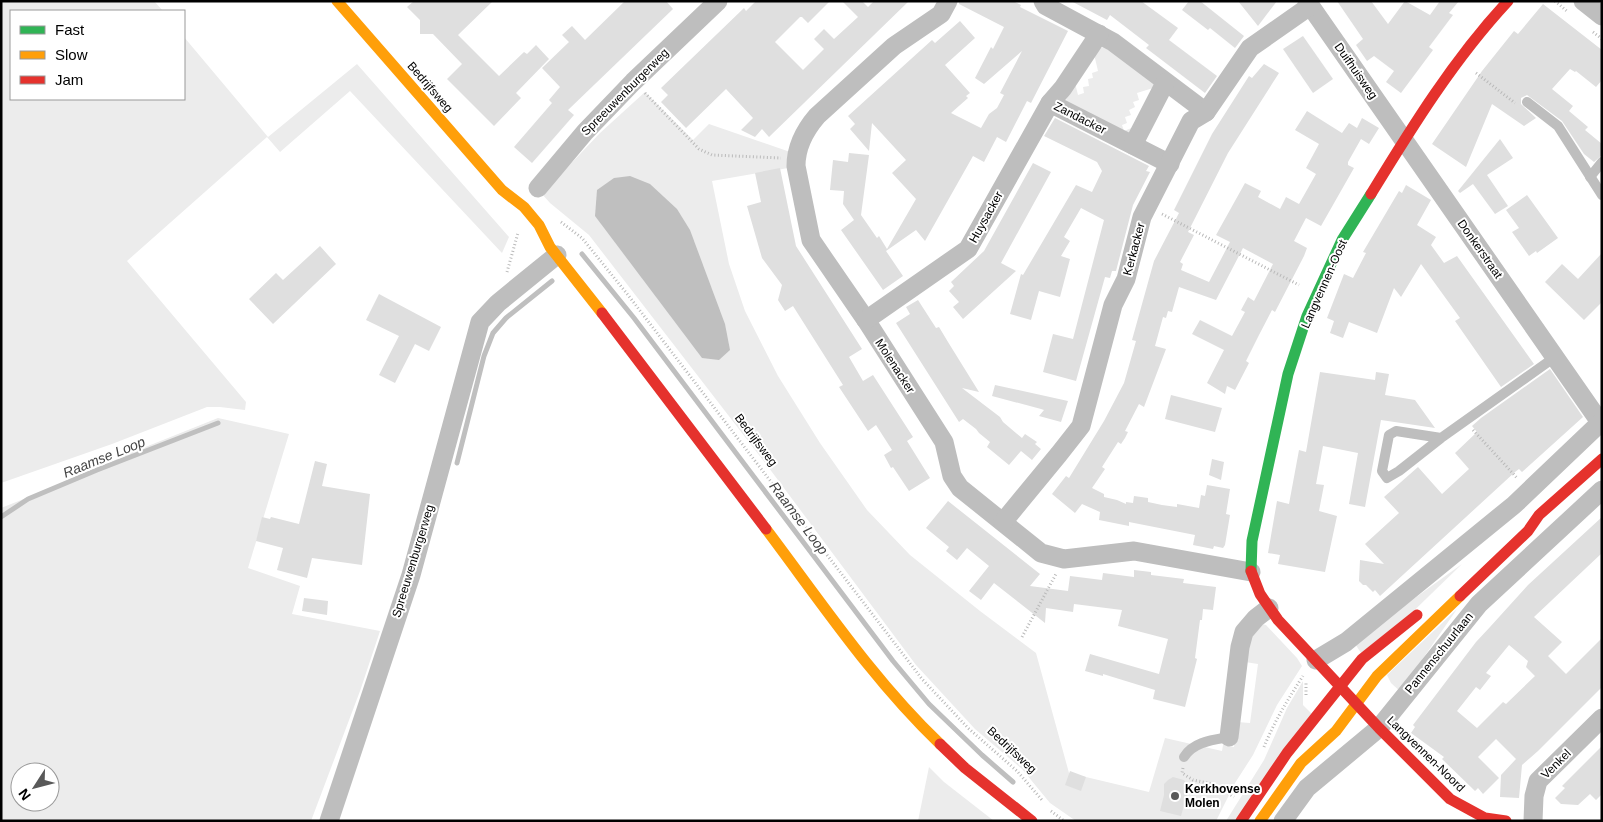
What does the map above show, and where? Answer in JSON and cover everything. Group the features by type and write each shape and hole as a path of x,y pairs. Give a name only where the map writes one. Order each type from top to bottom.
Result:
{"main road":[{"name":"Bedrijfsweg","path":"337,1 502,190 524,207 535,220 553,251 619,334 872,669 923,728 958,761 1032,821"},
{"name":"Langvennen-Oost","path":"1340,687 1311,665 1269,608 1260,594 1251,572 1252,541 1288,374 1307,316 1342,240 1427,104 1494,16 1508,1"},
{"name":"Bedrijfsweg","path":"502,190 516,215"},
{"name":"Bedrijfsweg","path":"524,228 553,251"},
{"name":"Pannenschuurlaan","path":"1493,548 1521,524 1538,515 1602,459"},
{"name":"Pannenschuurlaan","path":"1260,821 1301,763 1326,741 1377,676 1528,531 1538,515"},
{"path":"1241,821 1287,753 1362,659 1423,610"},
{"name":"Langvennen-Noord","path":"1340,687 1450,799 1485,818 1506,821"}],"street":[{"name":"Spreeuwenburgerweg","path":"538,188 584,132 718,1"},
{"name":"Molenacker","path":"948,1 941,14 894,46 817,116 807,128 796,159 797,178 811,240 866,320 944,442 952,476 960,488 1042,553 1064,559 1134,551 1251,572"},
{"path":"1583,1 1602,16"},
{"name":"Kerkacker","path":"1003,522 1081,426 1113,305 1126,279 1142,217 1191,121 1206,112 1250,48 1309,3"},
{"name":"Duifhuisweg","path":"1309,3 1405,141"},
{"path":"1050,4 1113,42 1206,112"},
{"name":"Zandacker","path":"1099,34 1063,88 1050,103 1170,164"},
{"path":"1133,145 1165,83"},
{"name":"Huysacker","path":"866,320 968,249 1050,103"},
{"name":"Donkerstraat","path":"1405,141 1601,421"},
{"name":"Spreeuwenburgerweg","path":"329,821 411,575 480,322 553,251"},
{"path":"1311,665 1346,642 1514,505 1601,421"},
{"name":"Pannenschuurlaan","path":"1283,821 1308,788 1379,728 1479,604 1602,490"},
{"path":"1228,738 1240,647 1244,632 1256,618 1269,608"},
{"name":"Venkel","path":"1533,821 1534,796 1538,781 1602,718"}],"lane":[{"path":"1527,102 1558,126 1602,195"},
{"path":"1590,177 1602,162"},
{"path":"1442,438 1396,431 1390,436 1382,471 1387,478 1399,471 1555,357"},
{"path":"1184,757 1188,751 1205,741 1228,738"}],"path":[{"path":"1460,60 1521,107 1527,102"},
{"path":"633,82 699,149 712,155 796,159"},
{"path":"1148,206 1317,294"},
{"name":"Bedrijfsweg","path":"560,221 582,238 628,295 922,679 968,728 1017,770 1044,804"},
{"path":"506,275 518,233 524,228"},
{"path":"1464,422 1529,490"},
{"path":"1022,638 1064,559"},
{"path":"1306,704 1311,665"},
{"path":"1262,752 1271,729 1283,707 1311,665"},
{"path":"1184,757 1182,773 1193,780 1213,784 1237,799"},
{"path":"1049,810 1064,821"}],"shaded area":[{"path":"1,1 154,1 162,10 10,10 10,100 185,100 185,38 268,137 357,64 509,237 502,253 350,91 280,152 267,137 127,261 246,402 245,410 207,407 112,444 1,483"},
{"path":"1103,47 1107,47 1155,82 1153,88 1137,93 1139,100 1133,102 1135,107 1129,110 1131,115 1125,117 1127,123 1122,125 1124,131 1134,127 1130,135 1066,101 1067,95 1075,83 1078,95 1084,93 1083,87 1089,86 1088,79 1093,78 1092,73 1098,71 1094,54"},
{"path":"645,92 693,140 709,124 796,154 794,167 712,181 729,264 745,311 778,376 820,443 867,510 910,555 1036,653 1069,773 1149,792 1165,738 1222,751 1223,745 1234,747 1237,722 1250,723 1258,664 1245,662 1247,640 1262,624 1266,625 1297,658 1302,666 1277,705 1253,755 1235,783 1216,821 1076,821 1050,803 1022,769 975,729 916,665 766,464 589,235 550,203 542,194 600,133"},
{"path":"630,176 650,184 677,209 690,230 725,324 730,350 719,360 702,358 595,216 597,190 614,178"},
{"path":"218,418 289,434 248,568 300,586 292,614 380,631 360,691 311,821 1,821 1,508 92,472 123,456"},
{"path":"1462,564 1396,628 1361,653 1354,642"},
{"path":"1457,609 1415,670 1402,693 1391,683 1387,675"},
{"path":"1303,681 1303,705 1312,714 1236,821 1226,821 1264,760 1287,708"},
{"path":"929,767 944,782 994,821 918,821"}],"building":[{"path":"414,1 493,1 458,35 499,76 524,52 527,54 536,45 549,59 516,93 521,98 494,126 447,79 462,64 433,34 420,34 420,20 407,7"},
{"path":"625,1 666,1 673,9 568,110 574,115 532,163 514,147 552,103 549,100 560,87 542,68 569,42 562,35 572,26 585,40"},
{"path":"756,1 830,1 808,23 800,17 775,42 803,70 824,49 814,39 824,29 834,39 858,17 842,1 862,1 868,7 874,1 909,1 769,137 762,129 755,137 741,130 753,118 726,89 686,128 661,102 668,95 661,88 744,8 746,11"},
{"path":"959,1 1013,1 1021,5 1020,7 1068,31 1031,103 1027,101 1006,142 997,137 984,162 973,156 925,241 916,230 886,251 903,276 883,290 841,230 854,220 843,204 844,191 830,190 833,160 848,162 849,153 869,155 861,215 877,238 879,236 887,249 916,199 892,173 906,160 872,123 869,151 850,129 855,124 848,116 932,40 935,43 960,21 975,38 945,65 970,93 966,96 968,98 951,113 981,128 989,114 997,108 1004,95 1000,93 1022,51 984,84 975,78 1004,27 959,4"},
{"path":"1071,1 1141,1 1178,28 1169,40 1217,76 1205,93 1146,48 1149,45 1110,15 1107,20"},
{"path":"1189,1 1200,1 1244,36 1235,48 1210,28 1208,30 1182,10"},
{"path":"1238,1 1277,1 1258,26"},
{"path":"1337,1 1371,1 1388,24 1405,1 1430,15 1440,1 1459,1 1449,13 1453,15 1429,47 1433,50 1401,93 1386,82 1394,71 1374,56 1367,61 1356,45 1363,39"},
{"path":"1543,4 1602,50 1602,80 1596,87 1576,71 1570,69 1552,89 1573,106 1569,111 1588,127 1585,130 1602,144 1602,155 1594,162 1584,154 1562,121 1527,95 1521,98 1521,104 1536,118 1524,126 1492,104 1466,167 1432,144 1482,71 1514,31 1518,34"},
{"path":"1303,36 1333,79 1313,93 1283,49"},
{"path":"1264,64 1279,73 1228,153 1188,232 1194,235 1180,262 1183,264 1181,270 1209,282 1230,242 1216,235 1245,183 1261,191 1258,197 1280,209 1286,197 1299,204 1316,174 1306,168 1319,144 1295,130 1307,111 1342,133 1349,123 1357,128 1362,118 1379,128 1369,144 1361,139 1348,162 1348,165 1354,168 1321,226 1306,218 1294,241 1307,248 1304,256 1275,312 1272,310 1259,335 1246,361 1249,363 1235,390 1227,386 1225,394 1207,383 1224,350 1192,334 1200,320 1232,336 1245,312 1241,310 1248,297 1254,301 1273,264 1243,248 1216,300 1179,287 1172,312 1168,311 1166,318 1163,317 1155,346 1166,349 1144,407 1139,404 1125,431 1128,432 1125,438 1121,444 1118,442 1102,467 1105,469 1092,488 1104,494 1104,497 1126,504 1126,502 1133,503 1134,496 1148,498 1148,502 1162,505 1177,507 1177,504 1199,508 1201,495 1205,496 1207,485 1230,489 1226,514 1230,515 1225,545 1223,548 1214,546 1213,549 1193,545 1195,535 1129,522 1129,526 1099,520 1100,512 1082,504 1075,513 1052,494 1066,476 1069,478 1104,421 1124,383 1136,341 1132,340 1154,261 1179,213 1174,210 1212,134 1249,76 1252,78"},
{"path":"1055,118 1149,166 1146,171 1150,172 1133,205 1116,271 1112,271 1110,278 1105,277 1076,381 1043,372 1053,334 1073,339 1104,220 1081,208 1064,237 1070,241 1061,256 1070,259 1060,297 1039,291 1031,320 1010,314 1021,274 1023,275 1076,185 1092,192 1102,171 1097,162 1044,136"},
{"path":"1500,139 1513,158 1487,175 1508,206 1495,214 1473,184 1460,193 1458,191"},
{"path":"1033,163 1051,172 1001,263 1016,271 963,319 953,307 959,302 949,291 954,286 951,282 984,251"},
{"path":"780,168 796,246 862,349 849,357 863,381 873,375 913,437 907,441 930,478 909,491 893,467 891,468 884,455 892,450 876,425 868,431 839,387 843,385 793,306 785,311 778,300 782,285 762,258 747,206 761,202 755,173"},
{"path":"1406,185 1431,200 1417,225 1436,237 1431,245 1444,263 1457,256 1534,364 1501,387 1455,321 1460,318 1421,264 1401,297 1394,288 1377,333 1349,322 1343,338 1330,333 1334,321 1327,318 1344,274 1353,278 1366,253 1363,252 1399,191 1402,193"},
{"path":"1527,195 1558,238 1537,253 1536,251 1529,256 1512,232 1519,228 1506,210"},
{"path":"320,246 336,264 273,324 249,299 276,273 283,280"},
{"path":"1602,253 1602,302 1584,320 1545,282 1562,264 1578,279"},
{"path":"379,294 441,327 429,351 415,344 395,383 379,375 399,336 366,320"},
{"path":"918,300 936,328 939,327 979,392 962,388 1000,417 1003,422 1022,438 1025,434 1037,442 1035,444 1041,449 1032,460 1021,451 1009,465 987,447 990,442 976,429 963,419 959,422 896,323 910,314 906,307"},
{"path":"1550,369 1583,417 1522,472 1519,469 1515,472 1380,596 1375,590 1373,592 1366,585 1363,585 1359,581 1360,560 1384,564 1365,544 1399,513 1384,497 1418,467 1442,494 1469,469 1455,453 1477,432 1472,426"},
{"path":"1320,372 1375,380 1376,372 1389,374 1385,395 1415,400 1435,428 1381,420 1365,507 1349,504 1358,453 1323,446 1316,484 1324,485 1319,511 1337,516 1325,572 1278,564 1280,555 1268,553 1277,501 1289,504 1299,450 1306,452"},
{"path":"995,385 1068,401 1061,422 1039,416 1044,410 992,396"},
{"path":"1171,395 1222,408 1215,432 1165,419"},
{"path":"1212,459 1224,462 1221,480 1209,475"},
{"path":"315,461 327,464 322,486 370,494 362,565 312,558 307,578 277,570 283,548 256,541 262,517 270,519 271,517 299,524"},
{"path":"948,501 1040,574 1030,586 1068,591 1070,576 1102,580 1103,573 1134,577 1134,570 1151,572 1151,575 1184,579 1183,583 1216,587 1213,610 1203,609 1202,620 1200,620 1195,658 1197,659 1185,707 1153,699 1155,690 1103,674 1103,676 1085,671 1090,654 1159,674 1168,639 1118,626 1122,610 1074,604 1073,612 1046,608 1045,623 994,583 981,600 969,591 989,566 967,548 957,560 946,551 949,547 926,528"},
{"path":"1602,517 1602,553 1534,617 1562,642 1548,656 1566,674 1602,638 1602,687 1522,765 1519,798 1500,797 1501,775 1516,759 1496,739 1478,757 1499,778 1483,794 1478,788 1475,791 1442,759 1444,757 1411,733 1415,727 1413,725 1476,642 1528,585","holes":["1509,645 1528,661 1526,667 1535,676 1506,704 1503,702 1477,728 1457,711 1476,687 1480,690 1491,676 1486,673"]},
{"path":"304,598 328,601 327,615 302,611"},
{"path":"1602,746 1602,794 1596,800 1590,794 1578,805 1561,804 1555,798 1565,788 1562,786"},
{"path":"1070,771 1086,777 1081,791 1065,785"},
{"name":"Kerkhovense Molen","path":"1173,777 1184,780 1189,788 1181,816 1160,811 1164,795 1164,784"}],"waterway":[{"name":"Raamse Loop","path":"582,254 634,318 893,661 929,704 1013,782"},
{"name":"Raamse Loop","path":"457,463 484,356 493,333 506,318 552,281"},
{"name":"Raamse Loop","path":"1,517 28,499 218,423"}],"traffic: fast":[{"path":"1251,571 1252,541 1288,374 1307,316 1342,240 1371,194"}],"traffic: slow":[{"path":"337,1 502,190 524,207 539,225 550,247 602,313"},
{"path":"766,529 870,667 892,694 940,744"},
{"path":"1260,821 1301,763 1336,731 1377,676 1460,596"}],"traffic: jam":[{"path":"1371,194 1418,119 1452,70 1488,23 1508,1"},
{"path":"602,313 766,529"},
{"path":"1460,596 1528,531 1539,515 1602,459"},
{"path":"1251,571 1260,594 1278,620 1379,728 1450,799 1485,818 1506,821"},
{"path":"1241,821 1287,753 1362,659 1417,615"},
{"path":"940,744 965,768 1032,821"}],"place":[{"name":"Kerkhovense Molen","path":"1175,796"}]}
